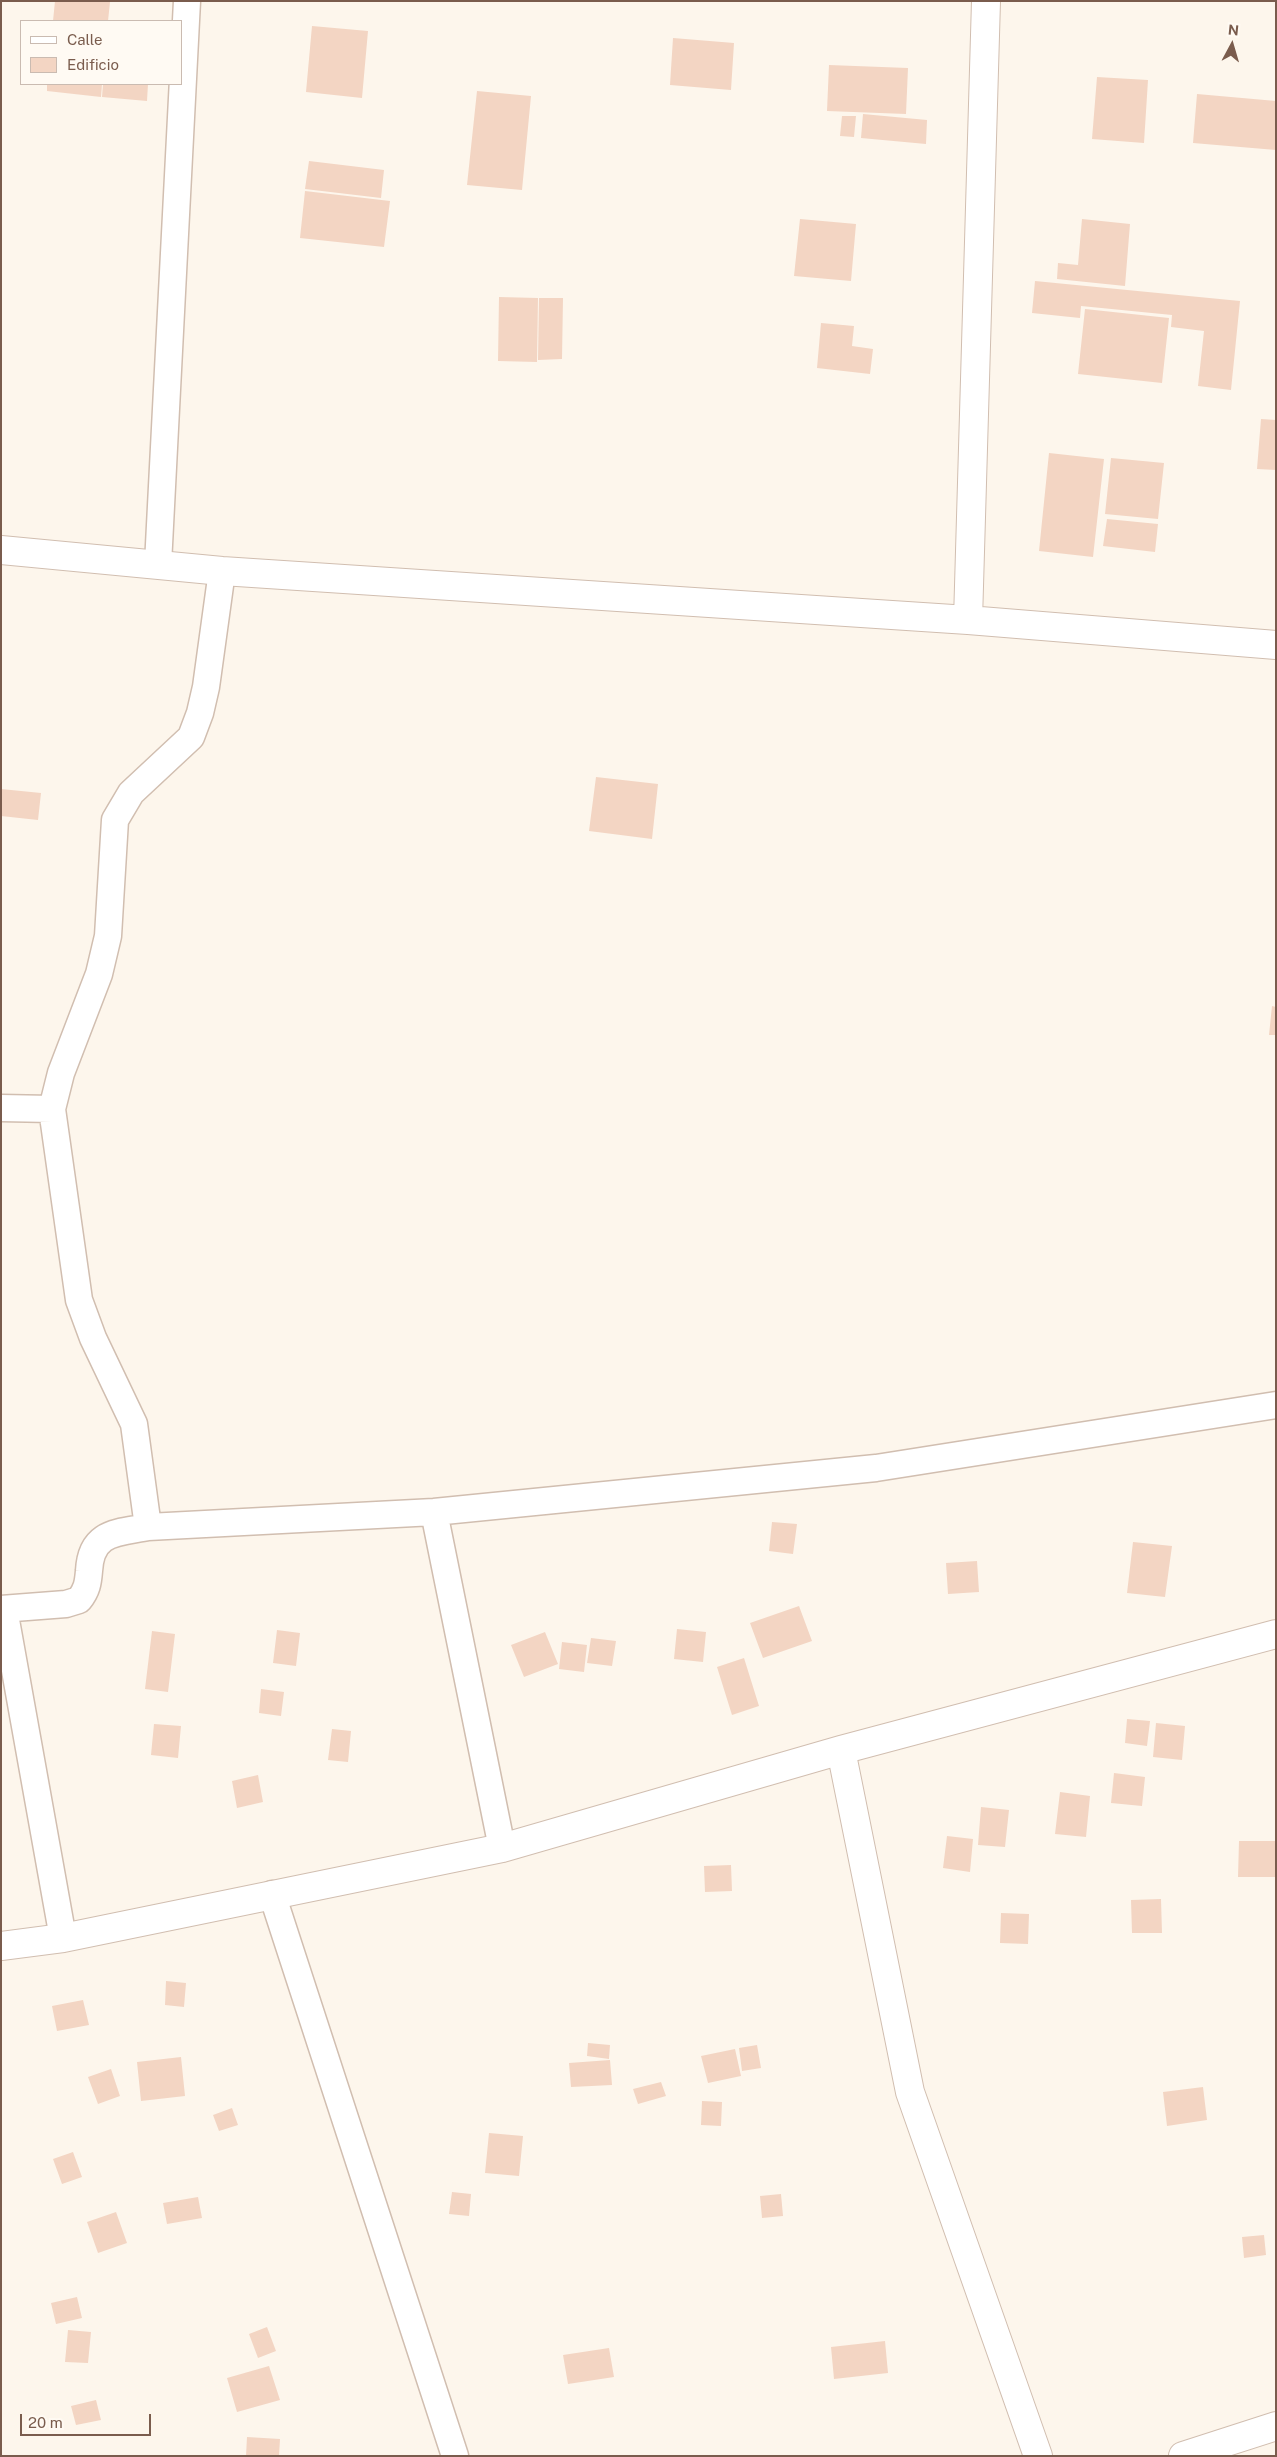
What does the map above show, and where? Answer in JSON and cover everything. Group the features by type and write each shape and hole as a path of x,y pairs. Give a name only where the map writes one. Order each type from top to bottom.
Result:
{"street":[{"path":"968,620 986,1"},
{"path":"1,550 222,571 968,620 1276,645"},
{"path":"1,1946 63,1938 502,1848 842,1750 1276,1634"},
{"path":"842,1750 910,2092 1038,2456"},
{"path":"1183,2456 1276,2426"}],"lane":[{"path":"158,564 187,1"},
{"path":"148,1527 134,1424 94,1338 80,1300 52,1109 61,1073 99,974 108,936 114,820 131,793 191,737 200,713 206,687 222,571"},
{"path":"1,1108 52,1109"},
{"path":"63,1938 3,1609 66,1604 79,1600 88,1585 89,1560 95,1544 110,1534 148,1527 434,1512 876,1468 1276,1404"},
{"path":"434,1512 502,1848"},
{"path":"272,1894 455,2456"}],"building":[{"path":"55,1 110,2 108,20 53,20"},
{"path":"312,26 368,31 362,98 306,92"},
{"path":"673,38 734,43 731,90 670,85"},
{"path":"829,65 908,68 906,114 827,111"},
{"path":"1097,77 1148,80 1144,143 1092,139"},
{"path":"47,85 102,85 101,97 47,91"},
{"path":"103,85 148,85 147,101 102,97"},
{"path":"477,91 531,96 522,190 467,185"},
{"path":"1197,94 1276,101 1276,150 1193,143"},
{"path":"863,114 927,120 926,144 861,138"},
{"path":"842,116 856,116 854,137 840,136"},
{"path":"309,161 384,170 381,198 305,189"},
{"path":"305,191 390,201 384,247 300,238"},
{"path":"800,219 856,224 851,281 794,276"},
{"path":"1082,219 1130,224 1125,286 1057,279 1058,263 1078,265"},
{"path":"1035,281 1240,301 1231,390 1198,386 1204,331 1171,327 1172,315 1081,306 1080,318 1032,313"},
{"path":"499,297 538,298 537,362 498,361"},
{"path":"539,298 563,298 562,359 538,360"},
{"path":"1085,309 1169,318 1162,383 1078,374"},
{"path":"821,323 854,326 852,346 873,349 870,374 817,368"},
{"path":"1261,419 1276,420 1276,470 1257,469"},
{"path":"1049,453 1104,459 1093,557 1039,551"},
{"path":"1111,458 1164,463 1158,519 1105,514"},
{"path":"1107,519 1158,524 1155,552 1103,546"},
{"path":"596,777 658,784 652,839 589,831"},
{"path":"1,789 41,793 38,820 1,816"},
{"path":"1272,1006 1276,1007 1276,1035 1269,1035"},
{"path":"772,1522 797,1524 793,1554 769,1551"},
{"path":"1133,1542 1172,1546 1165,1597 1127,1593"},
{"path":"977,1561 979,1592 948,1594 946,1563"},
{"path":"799,1606 812,1641 763,1658 750,1623"},
{"path":"677,1629 706,1632 703,1662 674,1659"},
{"path":"277,1630 300,1633 296,1666 273,1663"},
{"path":"152,1631 175,1634 168,1692 145,1689"},
{"path":"545,1632 558,1664 524,1677 511,1645"},
{"path":"591,1638 616,1641 612,1666 587,1663"},
{"path":"562,1642 587,1645 584,1672 559,1669"},
{"path":"744,1658 759,1706 732,1715 717,1667"},
{"path":"261,1689 284,1692 281,1716 259,1713"},
{"path":"1127,1719 1150,1721 1147,1746 1125,1743"},
{"path":"1156,1723 1185,1726 1182,1760 1153,1757"},
{"path":"154,1724 181,1726 178,1758 151,1755"},
{"path":"332,1729 351,1731 348,1762 328,1760"},
{"path":"1114,1773 1145,1777 1142,1806 1111,1803"},
{"path":"258,1775 263,1802 237,1808 232,1781"},
{"path":"1060,1792 1090,1796 1086,1837 1055,1834"},
{"path":"981,1807 1009,1810 1005,1847 978,1845"},
{"path":"947,1836 973,1839 970,1872 943,1868"},
{"path":"1239,1841 1276,1841 1276,1877 1238,1877"},
{"path":"731,1865 732,1891 705,1892 704,1866"},
{"path":"1161,1899 1162,1933 1132,1933 1131,1900"},
{"path":"1001,1913 1029,1914 1028,1944 1000,1943"},
{"path":"166,1981 186,1983 184,2007 165,2005"},
{"path":"83,2000 89,2025 57,2031 52,2006"},
{"path":"588,2043 610,2045 609,2059 587,2056"},
{"path":"757,2045 761,2068 742,2071 739,2048"},
{"path":"735,2049 741,2076 708,2083 701,2056"},
{"path":"181,2057 185,2096 141,2101 137,2062"},
{"path":"610,2060 612,2085 571,2087 569,2063"},
{"path":"111,2069 120,2096 98,2104 88,2077"},
{"path":"661,2082 666,2096 638,2104 633,2089"},
{"path":"1203,2087 1207,2120 1167,2126 1163,2092"},
{"path":"702,2101 722,2102 721,2126 701,2125"},
{"path":"232,2108 238,2125 219,2131 213,2115"},
{"path":"489,2133 523,2136 519,2176 485,2173"},
{"path":"73,2152 82,2177 62,2184 53,2159"},
{"path":"452,2192 471,2194 469,2216 449,2214"},
{"path":"781,2194 783,2216 762,2218 760,2196"},
{"path":"198,2197 202,2218 167,2224 163,2203"},
{"path":"116,2212 127,2243 98,2253 87,2222"},
{"path":"1264,2235 1266,2255 1244,2258 1242,2237"},
{"path":"77,2297 82,2318 56,2324 51,2303"},
{"path":"267,2327 276,2351 258,2358 249,2334"},
{"path":"68,2330 91,2332 88,2363 65,2362"},
{"path":"885,2341 888,2373 834,2379 831,2347"},
{"path":"609,2348 614,2377 568,2384 563,2355"},
{"path":"269,2366 280,2400 237,2412 227,2378"},
{"path":"96,2400 101,2420 76,2425 71,2406"},
{"path":"247,2437 280,2439 279,2456 246,2456"}]}
